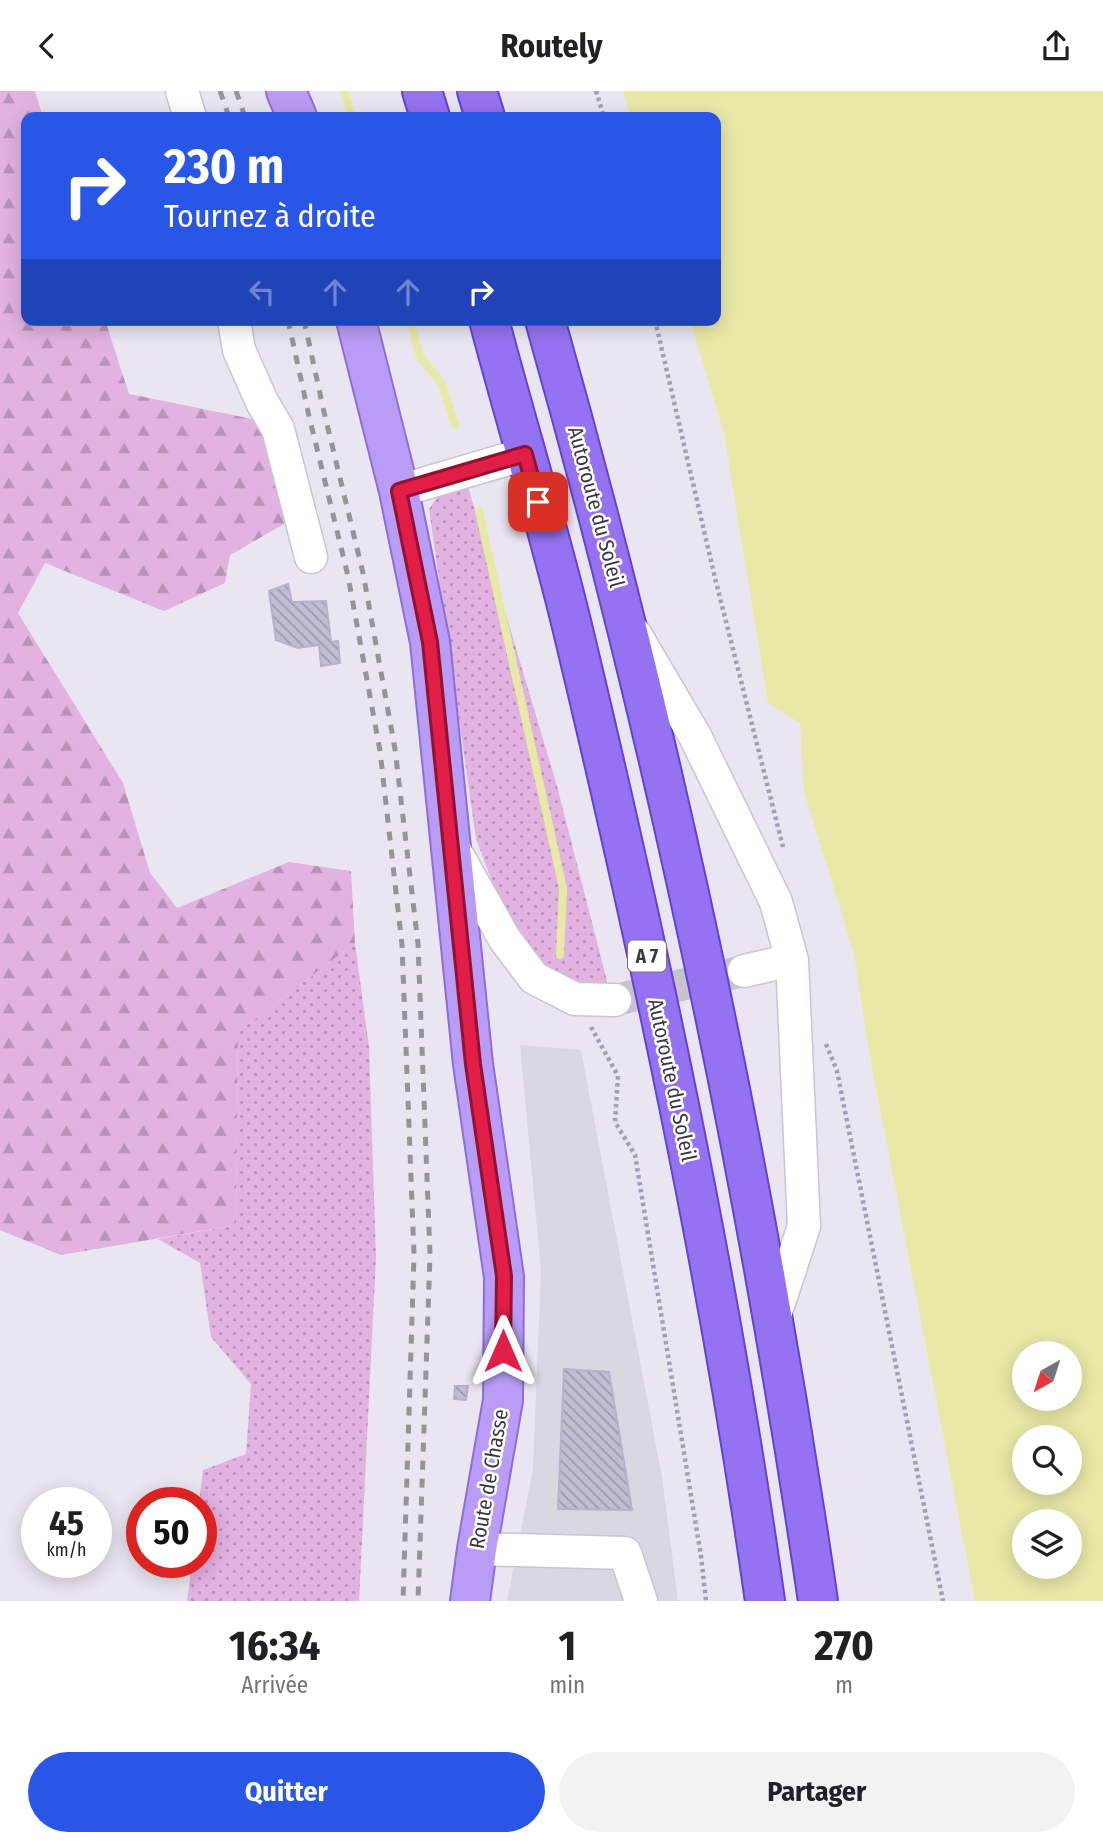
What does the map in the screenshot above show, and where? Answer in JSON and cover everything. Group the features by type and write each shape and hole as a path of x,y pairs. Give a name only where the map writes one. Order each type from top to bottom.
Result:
{"highway":[{"path":"422,91 428,112"},
{"path":"477,91 483,112"},
{"name":"Autoroute du Soleil","path":"491,326 571,623 684,1131 750,1501 765,1601"},
{"name":"Autoroute du Soleil","path":"547,326 624,613 735,1112 774,1318 818,1601"}],"main road":[{"path":"286,91 295,112"},
{"name":"Route de Chasse","path":"358,326 399,491 430,642 473,1064 504,1276 503,1400 470,1601"}],"street":[{"path":"182,91 188,112"},
{"path":"235,326 239,350 262,402 278,429 311,557"},
{"path":"399,491 525,454"},
{"path":"624,613 695,736 776,902 792,960 804,1226 774,1318"},
{"path":"451,845 504,938 534,978 575,999 615,999"},
{"path":"744,971 792,960"},
{"path":"477,1549 625,1553 641,1601"}],"path":[{"path":"596,91 602,112"},
{"path":"656,326 715,578 785,854"},
{"path":"575,999 618,1076 615,1122 635,1155 699,1543 706,1601"},
{"path":"822,1034 837,1071 943,1601"}],"shaded area":[{"path":"623,91 1103,91 1103,1601 975,1601 871,1062 853,950 804,792 800,723 768,703 724,433 692,326 721,326 721,112 629,112"},
{"path":"520,1045 581,1050 662,1477 678,1601 507,1601 533,1469 541,1271"}],"green space":[{"path":"0,91 35,91 41,112 21,112 21,326 107,326 129,394 262,421 277,458 284,524 230,555 225,583 164,611 45,563 18,613 123,783 150,873 177,908 289,862 351,871 355,943 238,1032 236,1225 61,1255 0,1230"},
{"path":"468,487 557,786 609,989 564,986 536,968 509,926 476,839 429,509 443,490"},
{"path":"355,943 369,1047 376,1257 359,1601 187,1601 190,1578 217,1578 217,1487 201,1487 203,1470 246,1454 251,1384 211,1337 200,1263 158,1239 236,1225 238,1032"}],"building":[{"path":"288,584 292,602 326,601 331,642 338,641 340,663 321,666 319,645 298,648 276,640 269,591"},
{"path":"564,1369 609,1372 632,1510 558,1509"},
{"path":"455,1386 468,1386 466,1400 454,1399"}],"waterway":[{"path":"344,91 350,112"},
{"path":"412,326 420,357 442,384 455,425"},
{"path":"479,511 563,888 560,955"}],"tunnel":[{"path":"615,1000 744,971"}],"railway":[{"path":"220,91 227,112"},
{"path":"236,91 243,112"},
{"path":"289,326 348,576 380,751 402,945 414,1255 403,1601"},
{"path":"305,326 363,573 395,749 418,944 430,1255 418,1601"}],"route":[{"path":"503,1351 504,1276 473,1064 430,642 399,491 525,454 538,502"}]}
